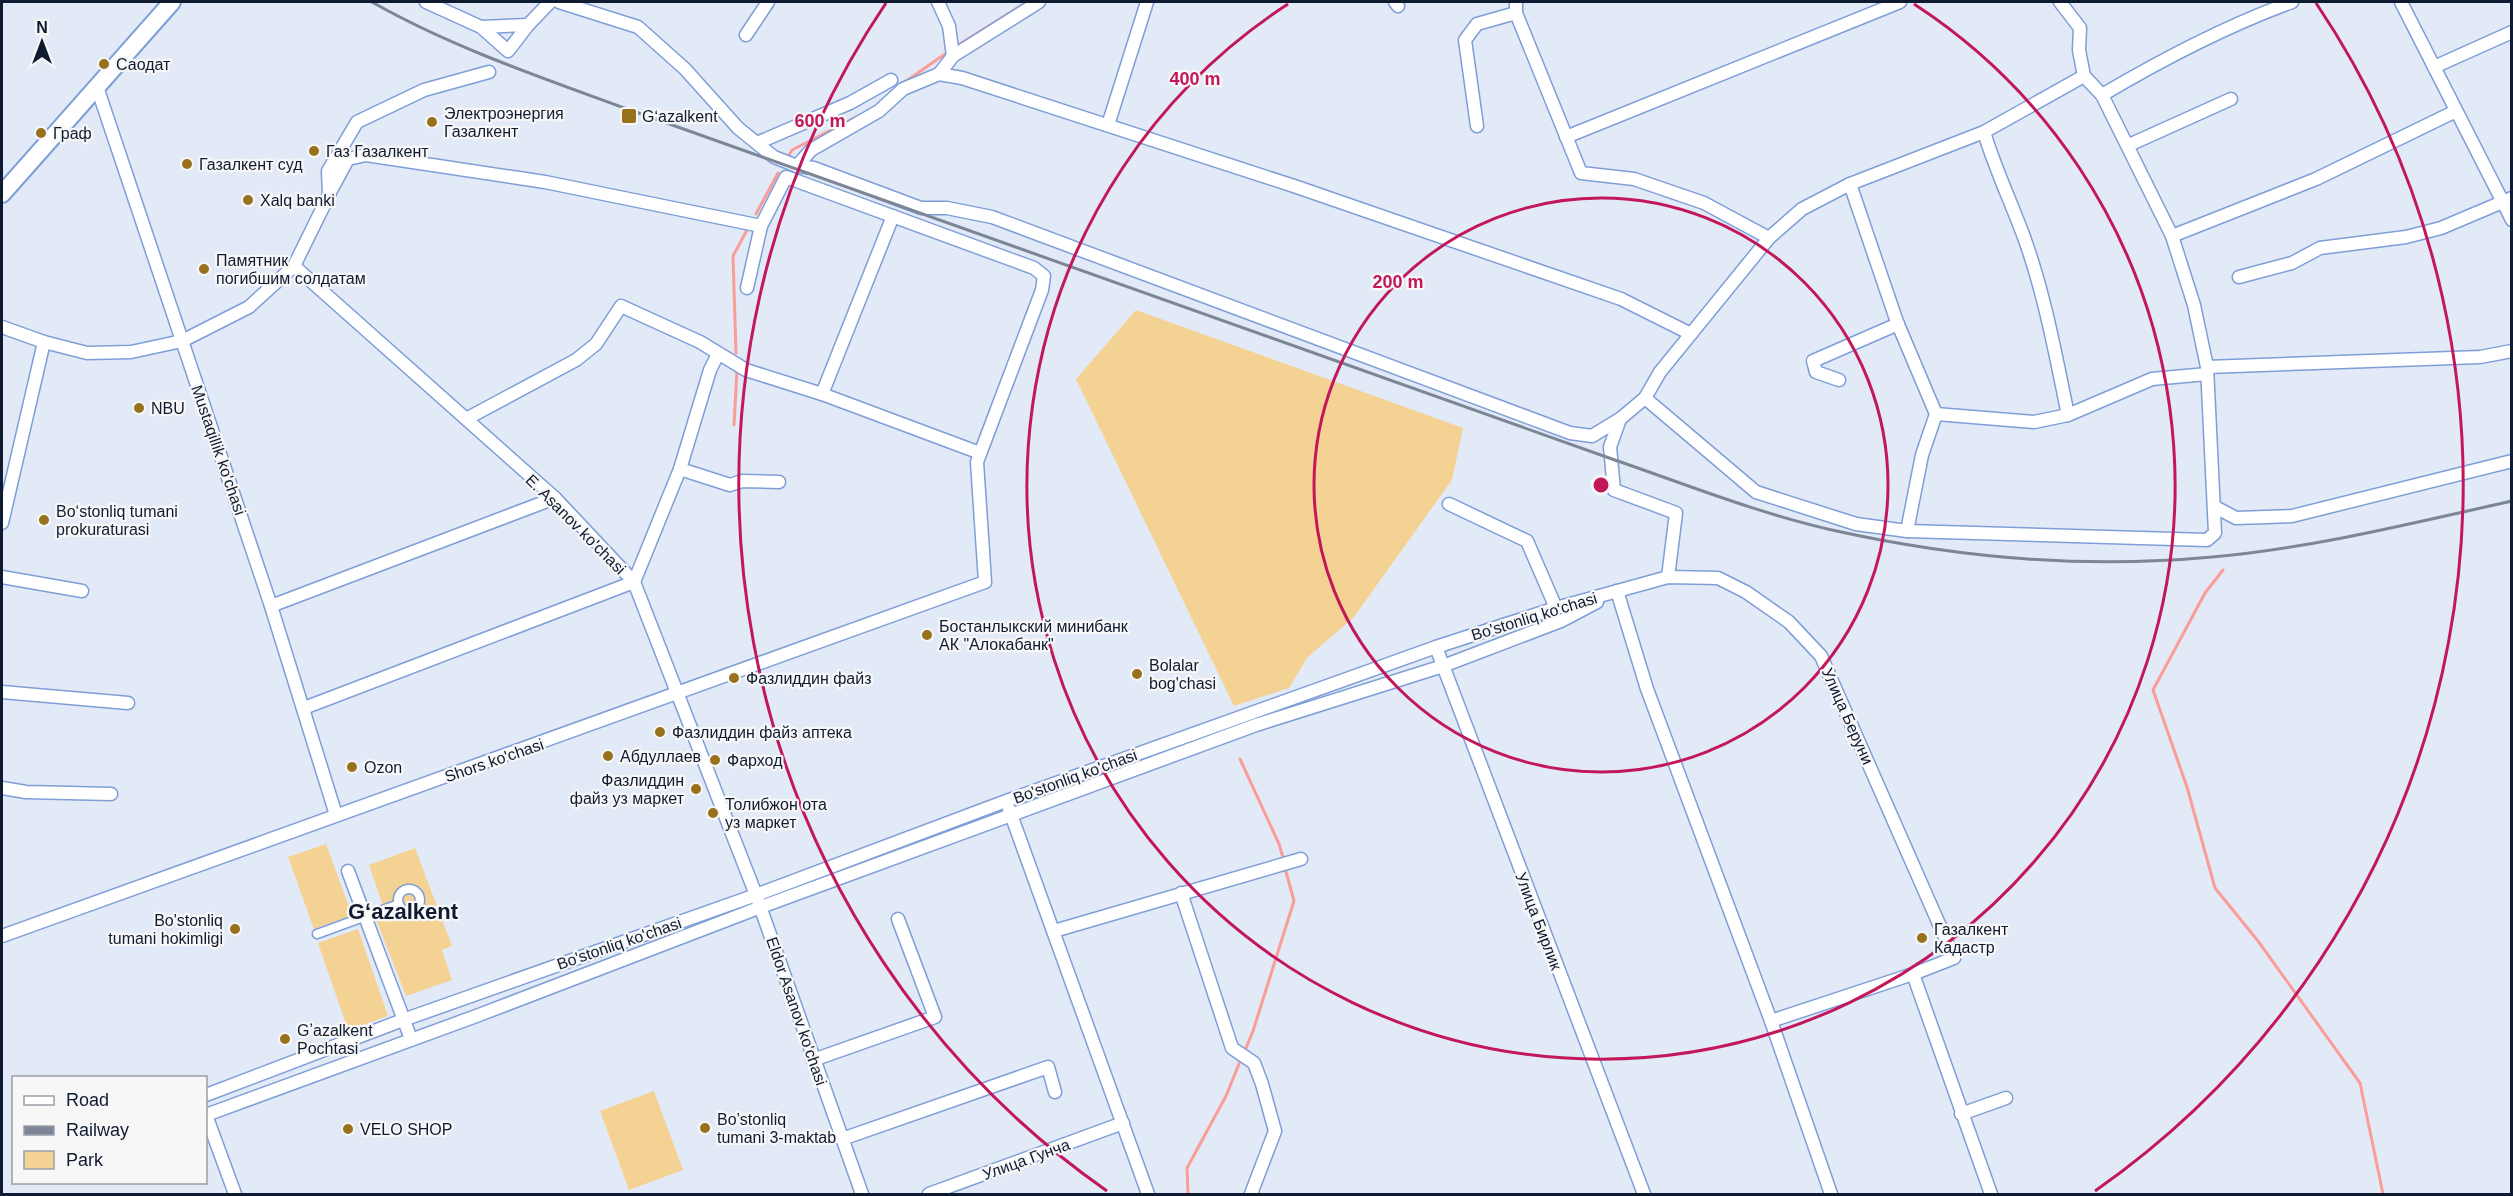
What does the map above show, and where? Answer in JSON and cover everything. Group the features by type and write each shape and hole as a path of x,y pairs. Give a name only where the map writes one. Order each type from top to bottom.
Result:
{"main road":[{"path":"2,194 172,2"}],"street":[{"path":"426,2 481,27 508,51 550,2"},
{"path":"559,2 638,27 685,69 738,128 774,157 797,166 814,168 921,208 947,208 992,217 1570,434 1592,436 1620,419 1645,398 1660,372 1768,238 1802,209 1850,184 1984,132 2084,76"},
{"path":"746,34 768,2"},
{"path":"938,2 949,26 953,56"},
{"path":"797,166 811,150 879,111 903,89 939,74 953,56 1039,2"},
{"path":"1108,126 1147,2"},
{"path":"1566,137 1900,2"},
{"path":"1645,398 1756,492 1856,524 1907,531 2207,540 2215,533 2207,371 2194,305 2172,236 2129,145 2102,95 2084,76 2079,50 2080,28 2060,2"},
{"path":"2102,95 2148,68 2252,16 2292,2"},
{"path":"2402,2 2456,111 2507,200 2511,220"},
{"path":"1477,126 1465,40 1477,24 1516,7 1581,173 1634,179 1704,203 1768,238"},
{"path":"481,27 528,25"},
{"path":"2434,67 2511,32"},
{"path":"329,195 328,171 357,122 424,90 489,72"},
{"path":"939,74 962,78 1294,186 1621,299 1691,334"},
{"path":"758,143 850,103 891,80"},
{"name":"Mustaqillik ko'chasi","path":"97,87 271,606 336,814"},
{"path":"2129,145 2231,99"},
{"path":"2172,236 2316,179 2456,111"},
{"path":"1984,132 2025,242 2053,342 2068,415"},
{"path":"2,327 44,342 87,353 131,352 182,341 249,307 294,266 348,159 366,155 545,182 761,226"},
{"path":"466,419 576,360 596,345 621,306 700,342 746,370 822,394 980,453 1042,290 1044,276 1034,268 786,177 761,226 747,288"},
{"path":"1850,184 1898,324 1936,414 1922,455 1907,531"},
{"path":"2239,277 2292,263 2320,248 2406,237 2441,228 2507,200"},
{"path":"822,394 893,216"},
{"name":"E. Asanov ko'chasi","path":"294,266 555,498 633,582 756,895"},
{"path":"1839,380 1816,372 1812,361 1898,324"},
{"path":"2,523 44,342"},
{"path":"1936,414 2034,423 2068,415 2152,379 2207,371 2480,357 2511,351"},
{"path":"304,708 633,582 680,469 710,370 718,354"},
{"path":"1620,419 1610,447 1614,490 1676,513 1668,577"},
{"name":"Shors ko'chasi","path":"2,936 336,814 679,695 986,582 977,462 980,453"},
{"path":"2215,507 2236,518 2292,516 2511,461"},
{"path":"680,469 730,485 742,481 779,482"},
{"path":"271,606 555,498"},
{"path":"1449,504 1527,541 1556,608"},
{"path":"2,577 82,591"},
{"name":"Улица Беруни","path":"1617,591 1668,577 1718,578 1746,592 1789,622 1821,656 1953,958 1912,974"},
{"path":"1617,591 1647,690 1771,1021 1831,1194"},
{"name":"Bo'stonliq ko'chasi","path":"207,1095 403,1020 756,895 1006,801 1436,647 1617,591"},
{"name":"Bo'stonliq ko'chasi","path":"207,1115 1256,725 1443,666 1561,621 1617,591"},
{"name":"Улица Бирлик","path":"1436,647 1644,1194"},
{"path":"2,692 128,703"},
{"path":"2,788 26,792 111,794"},
{"path":"1006,801 1148,1194"},
{"path":"1054,931 1298,859"},
{"path":"348,871 411,1039"},
{"path":"1181,893 1232,1048 1254,1063 1275,1131 1251,1194"},
{"name":"Eldor Asanov ko'chasi","path":"756,895 862,1194"},
{"path":"318,934 399,904"},
{"path":"813,1060 935,1017 898,919"},
{"path":"1771,1021 1912,974 1991,1194"},
{"path":"842,1139 1048,1067 1055,1092"},
{"path":"1961,1114 2006,1098"},
{"path":"207,1118 235,1194"},
{"name":"Улица Гунча","path":"929,1194 1123,1123"}],"green space":[{"path":"1136,310 1463,428 1452,480 1354,617 1307,658 1289,688 1234,706 1076,379"},
{"path":"326,844 352,915 314,929 288,857"},
{"path":"415,848 452,946 442,950 452,980 406,996 375,917 385,912 369,865"},
{"path":"358,929 388,1016 348,1030 318,943"},
{"path":"654,1091 683,1170 629,1190 600,1111"}],"waterway":[{"path":"960,44 1027,2"},
{"path":"902,84 945,54"},
{"path":"787,158 792,150 858,116"},
{"path":"756,214 778,173"},
{"path":"736,353 733,256 747,230"},
{"path":"734,425 737,370"},
{"path":"2223,570 2205,593 2153,690 2187,787 2215,888 2258,941 2360,1083 2383,1194"},
{"path":"1240,759 1279,844 1284,861"},
{"path":"1244,1053 1294,901 1285,868"},
{"path":"1188,1194 1187,1168 1226,1096 1241,1059"}],"railway":[{"path":"372,2 466,48 630,110 1694,488 1749,507 1832,530 1879,540 1973,554 2068,561 2164,560 2288,548 2512,501"}],"place":[{"name":"Саодат","path":"104,64"},
{"name":"Gʻazalkent","path":"629,116"},
{"name":"Электроэнергия Газалкент","path":"432,122"},
{"name":"Граф","path":"41,133"},
{"name":"Газ Газалкент","path":"314,151"},
{"name":"Газалкент суд","path":"187,164"},
{"name":"Xalq banki","path":"248,200"},
{"name":"Памятник погибшим солдатам","path":"204,269"},
{"name":"NBU","path":"139,408"},
{"name":"Bo‘stonliq tumani prokuraturasi","path":"44,520"},
{"name":"Бостанлыкский минибанк АК \"Алокабанк\"","path":"927,635"},
{"name":"Bolalar bog'chasi","path":"1137,674"},
{"name":"Фазлиддин файз","path":"734,678"},
{"name":"Фазлиддин файз аптека","path":"660,732"},
{"name":"Абдуллаев","path":"608,756"},
{"name":"Фарход","path":"715,760"},
{"name":"Ozon","path":"352,767"},
{"name":"Фазлиддин файз уз маркет","path":"696,789"},
{"name":"Толибжон ота уз маркет","path":"713,813"},
{"name":"Bo'stonliq tumani hokimligi","path":"235,929"},
{"name":"Газалкент Кадастр","path":"1922,938"},
{"name":"Gʼazalkent Pochtasi","path":"285,1039"},
{"name":"Bo’stonliq tumani 3-maktab","path":"705,1128"},
{"name":"VELO SHOP","path":"348,1129"}],"district":[{"name":"Gʻazalkent","path":"403,911"}]}
